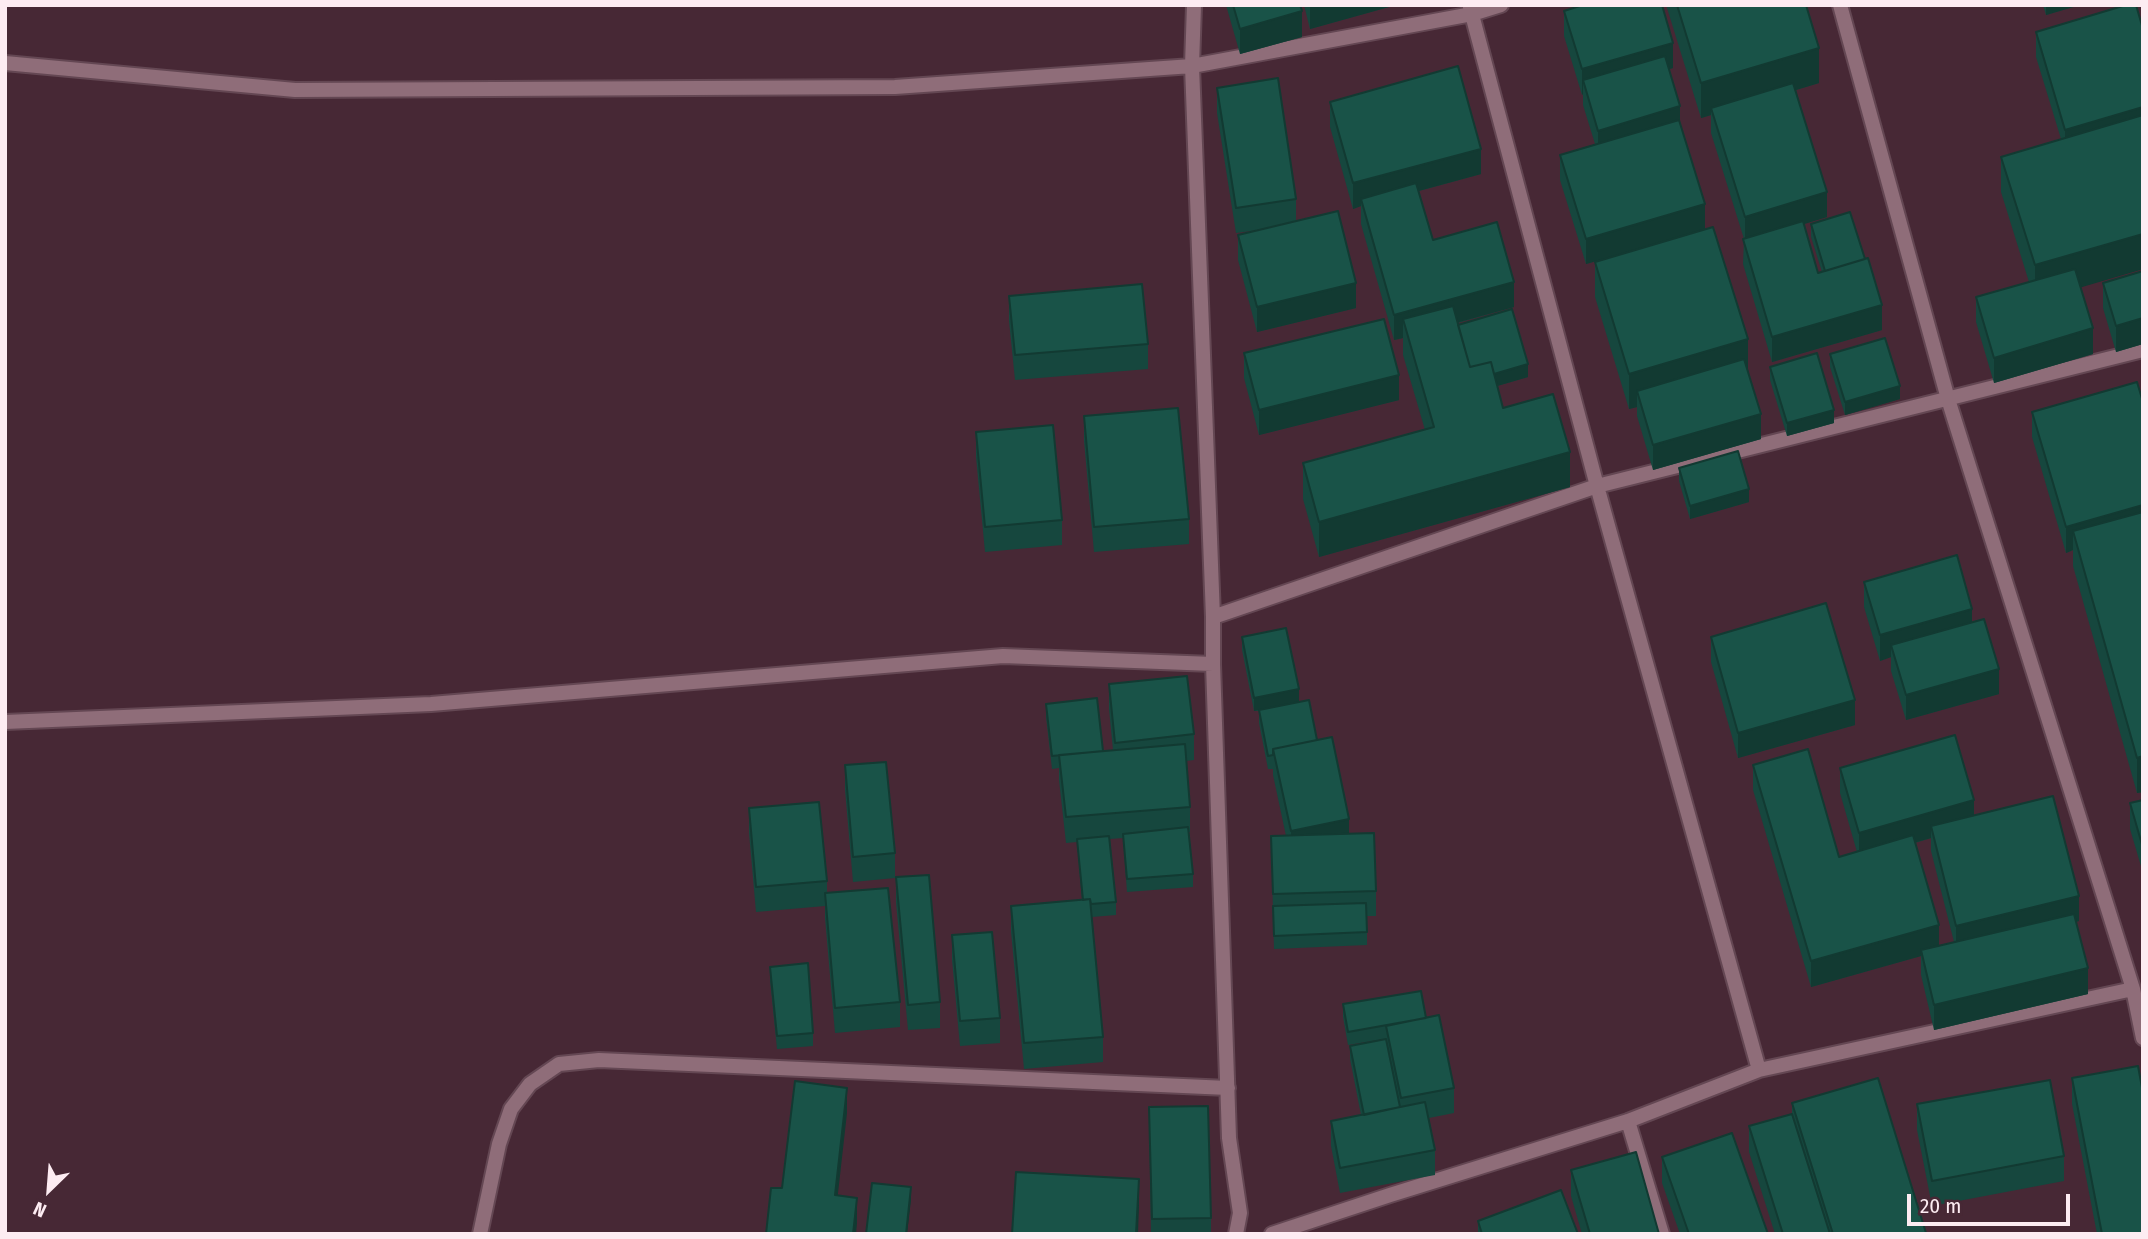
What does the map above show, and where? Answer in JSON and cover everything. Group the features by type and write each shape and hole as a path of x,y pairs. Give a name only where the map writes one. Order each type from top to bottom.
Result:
{"street":[{"path":"1194,5 1192,66 1213,617 1227,1088 1229,1138 1240,1213 1236,1234"},
{"path":"5,63 295,89 895,87 1192,66 1501,5"},
{"path":"1840,5 1948,398 2133,989 2143,1038"},
{"path":"1471,9 1597,486 1759,1070"},
{"path":"1213,617 1597,486 2143,350"},
{"path":"5,722 431,704 1003,656 1213,664"},
{"path":"1272,1234 1628,1121 1759,1070 2133,989"},
{"path":"480,1234 499,1144 511,1109 530,1084 559,1064 599,1060 1227,1088"},
{"path":"1628,1121 1662,1234"}],"building":[{"path":"1233,5 1300,5 1302,11 1240,29"},
{"path":"1583,5 1662,5 1673,43 1582,69 1564,11"},
{"path":"1677,5 1806,5 1819,48 1701,83"},
{"path":"2126,5 2136,5 2143,29 2143,107 2065,130 2036,32"},
{"path":"1665,56 1680,106 1598,131 1583,80"},
{"path":"1458,66 1481,149 1353,183 1330,102"},
{"path":"1278,78 1296,199 1236,208 1217,88"},
{"path":"1793,83 1827,192 1745,217 1711,108"},
{"path":"2143,115 2143,234 2035,265 2001,157"},
{"path":"1679,120 1705,204 1586,239 1560,155"},
{"path":"1416,183 1433,240 1497,222 1514,282 1394,315 1361,199"},
{"path":"1338,211 1356,283 1257,307 1238,235"},
{"path":"1850,212 1865,259 1825,271 1811,224"},
{"path":"1803,221 1818,273 1868,258 1882,305 1772,337 1743,239"},
{"path":"1713,227 1748,339 1629,374 1595,262"},
{"path":"2075,269 2093,328 1994,358 1976,297"},
{"path":"2143,271 2143,318 2116,326 2103,283"},
{"path":"1142,284 1148,344 1015,355 1009,296"},
{"path":"1453,306 1470,367 1491,362 1503,408 1553,394 1570,452 1319,522 1303,463 1434,427 1403,319"},
{"path":"1512,309 1528,364 1494,374 1491,362 1470,367 1458,325"},
{"path":"1384,319 1399,375 1259,410 1244,353"},
{"path":"1885,338 1900,386 1845,402 1830,354"},
{"path":"1817,353 1834,410 1787,423 1770,367"},
{"path":"1744,359 1761,414 1653,445 1637,391"},
{"path":"2137,382 2143,402 2143,505 2066,527 2032,412"},
{"path":"1178,408 1189,519 1094,527 1084,416"},
{"path":"1053,425 1062,520 985,527 976,432"},
{"path":"1738,451 1749,489 1690,506 1679,468"},
{"path":"2143,512 2143,756 2137,758 2073,531"},
{"path":"1957,555 1972,609 1880,635 1864,582"},
{"path":"1826,603 1855,700 1738,733 1711,637"},
{"path":"1984,619 1999,669 1906,695 1891,645"},
{"path":"1286,628 1299,689 1254,698 1242,637"},
{"path":"1187,676 1194,734 1115,743 1109,684"},
{"path":"1097,698 1103,751 1052,756 1046,704"},
{"path":"1309,700 1317,740 1273,749 1273,755 1268,756 1259,710"},
{"path":"1955,735 1974,800 1859,833 1840,768"},
{"path":"1332,737 1349,819 1291,831 1273,749"},
{"path":"1185,744 1190,807 1066,817 1059,755"},
{"path":"1808,749 1839,857 1913,835 1939,925 1811,961 1753,765"},
{"path":"886,762 895,853 853,857 845,765"},
{"path":"2053,796 2079,896 1956,926 1931,826"},
{"path":"2143,800 2143,848 2130,803"},
{"path":"819,802 827,881 756,887 749,808"},
{"path":"1188,827 1193,874 1127,879 1123,834"},
{"path":"1374,833 1376,891 1273,894 1271,836"},
{"path":"1109,836 1116,902 1091,904 1090,899 1083,900 1077,839"},
{"path":"929,875 940,1002 908,1005 896,877"},
{"path":"888,888 900,1002 835,1008 825,893"},
{"path":"1090,899 1103,1037 1024,1043 1011,906"},
{"path":"1366,903 1367,932 1274,936 1273,906"},
{"path":"2074,914 2088,968 1934,1005 1921,950"},
{"path":"992,932 1000,1018 960,1021 952,935"},
{"path":"808,963 813,1033 777,1036 770,967"},
{"path":"1421,991 1426,1018 1348,1032 1343,1004"},
{"path":"1439,1015 1454,1088 1401,1098 1386,1026"},
{"path":"1386,1039 1400,1107 1364,1115 1350,1046"},
{"path":"2138,1066 2143,1093 2143,1234 2102,1234 2072,1078"},
{"path":"1878,1078 1926,1233 1833,1234 1792,1103"},
{"path":"2050,1080 2064,1156 1932,1181 1917,1104"},
{"path":"795,1081 847,1088 835,1195 857,1198 853,1234 766,1234 771,1188 782,1188"},
{"path":"1425,1102 1435,1150 1340,1168 1331,1121"},
{"path":"1208,1106 1211,1218 1152,1219 1149,1107"},
{"path":"1792,1114 1830,1234 1783,1234 1749,1126"},
{"path":"1732,1133 1768,1234 1689,1234 1662,1157"},
{"path":"1636,1152 1659,1234 1590,1234 1571,1170"},
{"path":"1016,1172 1139,1179 1136,1234 1012,1234"},
{"path":"872,1183 911,1187 906,1234 866,1234"},
{"path":"1561,1190 1578,1234 1482,1234 1478,1221"}]}
